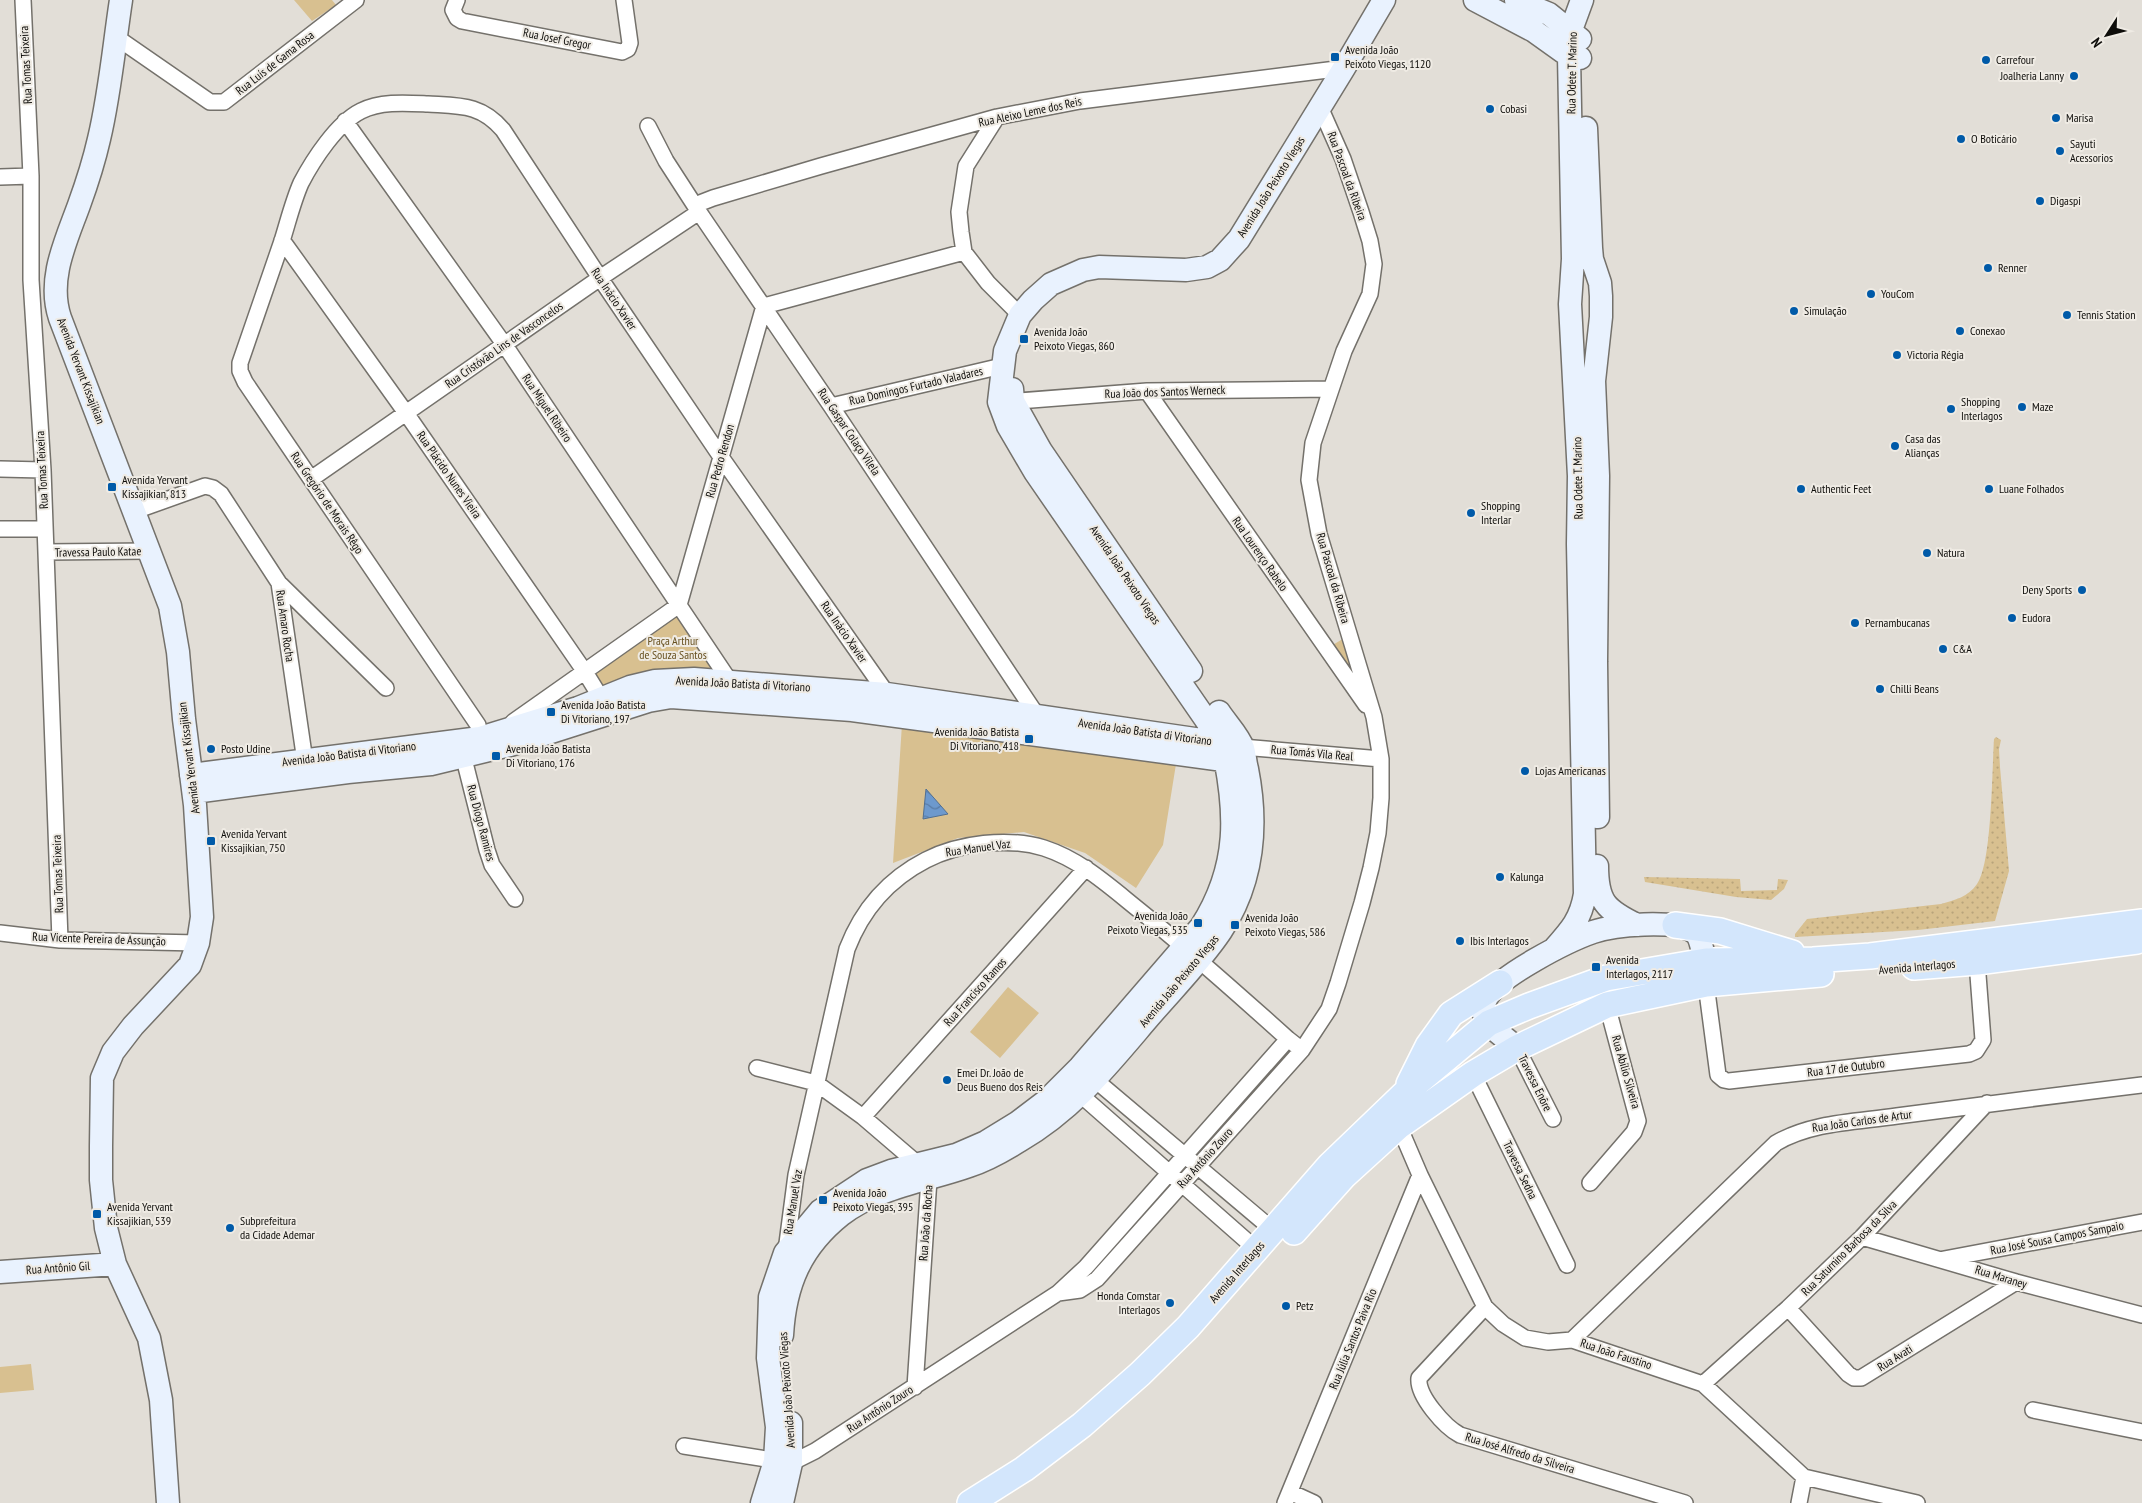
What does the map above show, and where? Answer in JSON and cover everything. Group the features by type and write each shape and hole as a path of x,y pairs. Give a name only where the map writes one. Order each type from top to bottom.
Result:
{"main road":[{"path":"1675,926 1720,931 1813,960"},
{"name":"Avenida Interlagos","path":"999,1503 1053,1467 1090,1439 1195,1343 1344,1176 1399,1126 1473,1074 1518,1048 1607,1005 1701,977 1813,960 1870,956 2139,926"},
{"name":"Avenida Interlagos","path":"970,1503 1024,1469 1082,1425 1140,1374 1188,1327 1330,1165 1404,1093 1489,1023 1529,1006 1606,978 1701,977 1976,962 2139,926"},
{"path":"1404,1093 1428,1046 1451,1014 1500,983"}],"street":[{"name":"Rua Tomas Teixeira","path":"23,0 31,176 31,280 43,470 60,940"},
{"name":"Avenida Yervant Kissajikian","path":"121,0 109,89 99,138 85,188 61,256 56,278 55,298 58,312 150,551 175,625 201,878 202,917 198,943 190,965 133,1026 113,1052 102,1078 101,1180 106,1228 115,1264 150,1338 161,1400 168,1503"},
{"name":"Rua Luís de Gama Rosa","path":"116,37 210,102 224,102 356,0"},
{"name":"Rua Josef Gregor","path":"457,0 453,10 457,18 462,21 622,52 628,49 630,43 624,0"},
{"name":"Avenida João Peixoto Viegas","path":"762,1503 783,1462 768,1358 768,1329 770,1297 785,1253 820,1211 867,1180 891,1171 924,1172 970,1166 993,1156 1056,1117 1081,1081 1192,953 1213,908 1232,852 1234,753 1041,451 1006,402 1002,366 1008,341 1020,315 1033,300 1051,284 1083,270 1099,267 1186,270 1207,267 1220,260 1239,239 1384,0"},
{"path":"1516,0 1548,4 1577,47"},
{"name":"Rua Odete T. Marino","path":"1554,949 1576,924 1585,894 1578,563 1579,476 1571,306 1577,47 1582,0"},
{"name":"Rua Odete T. Marino","path":"1596,0 1588,15 1577,47 1591,248 1600,283 1601,307 1594,381 1598,476 1596,662 1599,771 1597,885 1599,893 1610,910 1637,925"},
{"path":"1488,3 1534,31 1577,47"},
{"name":"Rua Aleixo Leme dos Reis","path":"697,209 713,198 997,117 1080,101 1344,68"},
{"name":"Rua Inácio Xavier","path":"282,240 301,183 330,138 345,121 375,105 394,103 463,106 485,113 503,130 721,457 887,694 901,717"},
{"name":"Rua Pascoal da Ribeira","path":"1302,1050 1329,1009 1362,903 1378,833 1382,798 1381,759 1374,717 1319,534 1309,480 1313,443 1344,351 1370,294 1374,264 1370,241 1343,159 1320,107"},
{"path":"997,117 966,166 958,212 964,252 988,283 1020,315"},
{"name":"Rua Miguel Ribeiro","path":"345,121 504,344 735,692"},
{"name":"Rua Gaspar Colaço Vilela","path":"648,126 666,161 697,209 831,406 1051,738"},
{"path":"0,177 31,176"},
{"name":"Rua Cristóvão Lins de Vasconcelos","path":"311,479 697,209"},
{"name":"Rua Plácido Nunes Vieira","path":"282,240 406,413 585,672 602,707"},
{"name":"Rua Gregório de Morais Rêgo","path":"282,240 240,362 240,371 245,382 478,725 471,747"},
{"path":"764,306 964,252"},
{"path":"31,280 56,278"},
{"name":"Rua Pedro Rendon","path":"679,605 764,306"},
{"path":"1571,306 1578,318 1588,320 1601,307"},
{"name":"Avenida João Peixoto Viegas","path":"1006,402 1009,353 1020,315"},
{"path":"1573,342 1579,336 1587,334 1599,340"},
{"name":"Rua Domingos Furtado Valadares","path":"831,406 1002,366"},
{"name":"Rua João dos Santos Werneck","path":"1006,402 1147,391 1331,389"},
{"name":"Rua Lourenço Rabelo","path":"1147,391 1374,717"},
{"path":"0,469 43,470"},
{"name":"Rua Amaro Rocha","path":"135,511 200,488 213,488 221,494 279,583 306,768"},
{"path":"0,529 45,529"},
{"name":"Travessa Paulo Katae","path":"46,552 150,551"},
{"path":"279,583 386,688"},
{"path":"501,731 679,605"},
{"path":"1326,648 1349,633"},
{"name":"Avenida João Batista di Vitoriano","path":"192,783 471,747 602,707 630,687 655,681 694,679 735,692 1051,738 1234,753"},
{"name":"Avenida João Batista di Vitoriano","path":"735,692 887,694 1038,718 1234,753"},
{"name":"Avenida João Batista di Vitoriano","path":"471,747 501,731 578,708 602,707"},
{"name":"Rua Diogo Ramires","path":"471,747 487,850 492,865 515,899"},
{"name":"Rua Tomás Vila Real","path":"1234,753 1381,759"},
{"name":"Rua Manuel Vaz","path":"785,1253 796,1175 847,949 855,929 874,901 910,869 939,854 969,847 1019,843 1043,848 1086,868 1192,953 1302,1050"},
{"name":"Rua Francisco Ramos","path":"863,1117 1086,868"},
{"path":"1518,1048 1489,1023 1483,1012 1487,997 1500,983 1554,949 1595,932 1637,925 1675,926 1696,934 1700,940 1701,977"},
{"name":"Rua Vicente Pereira de Assunção","path":"0,933 60,940 198,943"},
{"name":"Rua 17 de Outubro","path":"1701,977 1718,1075 1724,1080 1729,1081 1969,1054 1976,1051 1983,1040 1976,962"},
{"name":"Rua Abílio Silveira","path":"1590,1183 1634,1132 1638,1121 1607,1005"},
{"name":"Rua Antônio Zouro","path":"783,1462 815,1451 1058,1293 1086,1267 1288,1039"},
{"name":"Travessa Enõre","path":"1518,1048 1553,1119"},
{"name":"Rua Antônio Zouro","path":"1058,1293 1080,1290 1093,1282 1302,1050"},
{"path":"757,1068 816,1083 863,1117 924,1172"},
{"name":"Travessa Sedna","path":"1473,1074 1567,1265"},
{"path":"1081,1081 1184,1156 1273,1230"},
{"path":"1081,1081 1169,1173 1257,1250"},
{"name":"Rua João Carlos de Artur","path":"1572,1340 1776,1143 1788,1136 1816,1128 1987,1103 2142,1085"},
{"name":"Rua Saturnino Barbosa da Silva","path":"1703,1384 1788,1308 1862,1237 1987,1103"},
{"name":"Rua João Faustino","path":"1399,1126 1420,1174 1485,1307 1503,1324 1525,1338 1548,1342 1572,1340 1703,1384 1804,1477"},
{"name":"Avenida João Peixoto Viegas","path":"782,1503 783,1462 791,1422 782,1344 784,1312 787,1295 800,1262 818,1236 843,1214 924,1172"},
{"name":"Rua João da Rocha","path":"915,1387 924,1172"},
{"name":"Rua Júlia Santos Paiva Rio","path":"1287,1498 1420,1174"},
{"name":"Rua José Sousa Campos Sampaio","path":"1942,1259 2142,1222"},
{"name":"Rua Maraney","path":"1862,1237 2016,1282 2142,1315"},
{"name":"Rua Antônio Gil","path":"0,1272 115,1264"},
{"name":"Rua Avati","path":"1788,1308 1848,1374 1854,1378 1861,1378 2016,1282"},
{"name":"Rua José Alfredo da Silveira","path":"1485,1307 1419,1378 1420,1387 1442,1422 1460,1435 1685,1503"},
{"path":"2033,1410 2142,1432"},
{"path":"684,1446 783,1462"},
{"path":"1798,1503 1804,1477 1917,1503"},
{"path":"1287,1498 1314,1503"}],"green space":[{"path":"294,0 332,0 336,5 312,21"},
{"name":"Praça Arthur de Souza Santos","path":"676,615 679,616 715,670 604,687 597,679 597,671"},
{"path":"1346,637 1361,687 1331,646"},
{"path":"902,724 1176,764 1163,845 1136,888 1085,853 1024,832 958,838 893,863"},
{"path":"1996,737 2001,740 1999,749 2000,767 2009,871 1995,921 1918,930 1795,937 1795,934 1807,919 1941,904 1970,892 1977,884 1986,857 1994,739"},
{"path":"1644,877 1740,879 1741,891 1777,890 1778,879 1788,880 1784,889 1771,900 1736,897 1645,882"},
{"path":"1008,987 1039,1013 1000,1058 970,1032"},
{"path":"31,1364 34,1390 0,1393 0,1367"}],"water":[{"path":"926,789 948,814 923,819"}],"place":[{"name":"Avenida João Peixoto Viegas, 1120","path":"1335,57"},
{"name":"Carrefour","path":"1986,60"},
{"name":"Joalheria Lanny","path":"2074,76"},
{"name":"Cobasi","path":"1490,109"},
{"name":"Marisa","path":"2056,118"},
{"name":"O Boticário","path":"1961,139"},
{"name":"Sayuti Acessorios","path":"2060,151"},
{"name":"Digaspi","path":"2040,201"},
{"name":"Renner","path":"1988,268"},
{"name":"YouCom","path":"1871,294"},
{"name":"Simulação","path":"1794,311"},
{"name":"Tennis Station","path":"2067,315"},
{"name":"Conexao","path":"1960,331"},
{"name":"Avenida João Peixoto Viegas, 860","path":"1024,339"},
{"name":"Victoria Régia","path":"1897,355"},
{"name":"Maze","path":"2022,407"},
{"name":"Shopping Interlagos","path":"1951,409"},
{"name":"Casa das Alianças","path":"1895,446"},
{"name":"Avenida Yervant Kissajikian, 813","path":"112,487"},
{"name":"Authentic Feet","path":"1801,489"},
{"name":"Luane Folhados","path":"1989,489"},
{"name":"Shopping Interlar","path":"1471,513"},
{"name":"Natura","path":"1927,553"},
{"name":"Deny Sports","path":"2082,590"},
{"name":"Eudora","path":"2012,618"},
{"name":"Pernambucanas","path":"1855,623"},
{"name":"C&A","path":"1943,649"},
{"name":"Chilli Beans","path":"1880,689"},
{"name":"Avenida João Batista Di Vitoriano, 197","path":"551,712"},
{"name":"Avenida João Batista Di Vitoriano, 418","path":"1029,739"},
{"name":"Posto Udine","path":"211,749"},
{"name":"Avenida João Batista Di Vitoriano, 176","path":"496,756"},
{"name":"Lojas Americanas","path":"1525,771"},
{"name":"Avenida Yervant Kissajikian, 750","path":"211,841"},
{"name":"Kalunga","path":"1500,877"},
{"name":"Avenida João Peixoto Viegas, 535","path":"1198,923"},
{"name":"Avenida João Peixoto Viegas, 586","path":"1235,925"},
{"name":"Ibis Interlagos","path":"1460,941"},
{"name":"Avenida Interlagos, 2117","path":"1596,967"},
{"name":"Emei Dr. João de Deus Bueno dos Reis","path":"947,1080"},
{"name":"Avenida João Peixoto Viegas, 395","path":"823,1200"},
{"name":"Avenida Yervant Kissajikian, 539","path":"97,1214"},
{"name":"Subprefeitura da Cidade Ademar","path":"230,1228"},
{"name":"Honda Comstar Interlagos","path":"1170,1303"},
{"name":"Petz","path":"1286,1306"}]}
